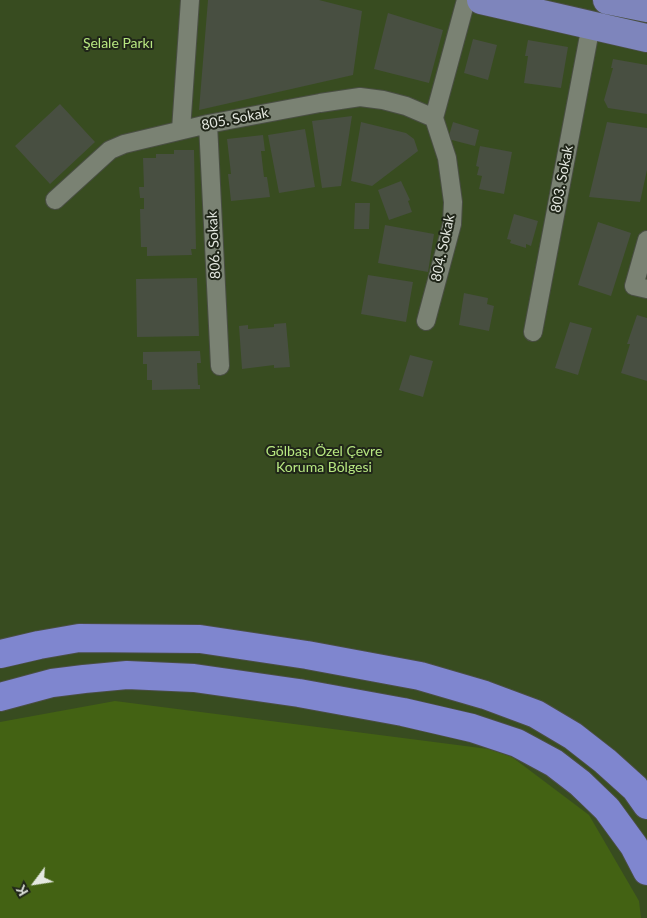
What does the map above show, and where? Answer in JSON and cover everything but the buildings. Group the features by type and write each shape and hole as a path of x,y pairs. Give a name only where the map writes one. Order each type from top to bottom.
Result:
{"highway":[{"path":"481,0 647,38"},
{"path":"607,0 647,8"},
{"path":"0,654 79,638 200,639 307,655 420,676 484,695 536,714 573,736 605,761 635,788 647,805"},
{"path":"0,697 52,683 84,679 127,675 194,678 299,693 403,712 472,728 517,743 554,763 580,783 608,809 634,846 647,871"}],"street":[{"path":"181,130 190,0"},
{"path":"434,118 466,0"},
{"name":"803. Sokak","path":"533,332 591,25"},
{"name":"805. Sokak","path":"55,200 110,150 124,144 208,124 320,102 360,97 406,106 434,118"},
{"name":"804. Sokak","path":"426,321 452,224 452,202 447,158 434,118"},
{"name":"806. Sokak","path":"208,124 220,366"},
{"path":"647,240 634,286 647,289"}],"green space":[{"name":"Gölbaşı Özel Çevre Koruma Bölgesi","path":"0,0 647,0 647,918 0,918"},
{"path":"115,701 504,751 589,815 639,901 641,918 0,918 0,722"}],"park label":[{"name":"Şelale Parkı","path":"118,43"}]}
